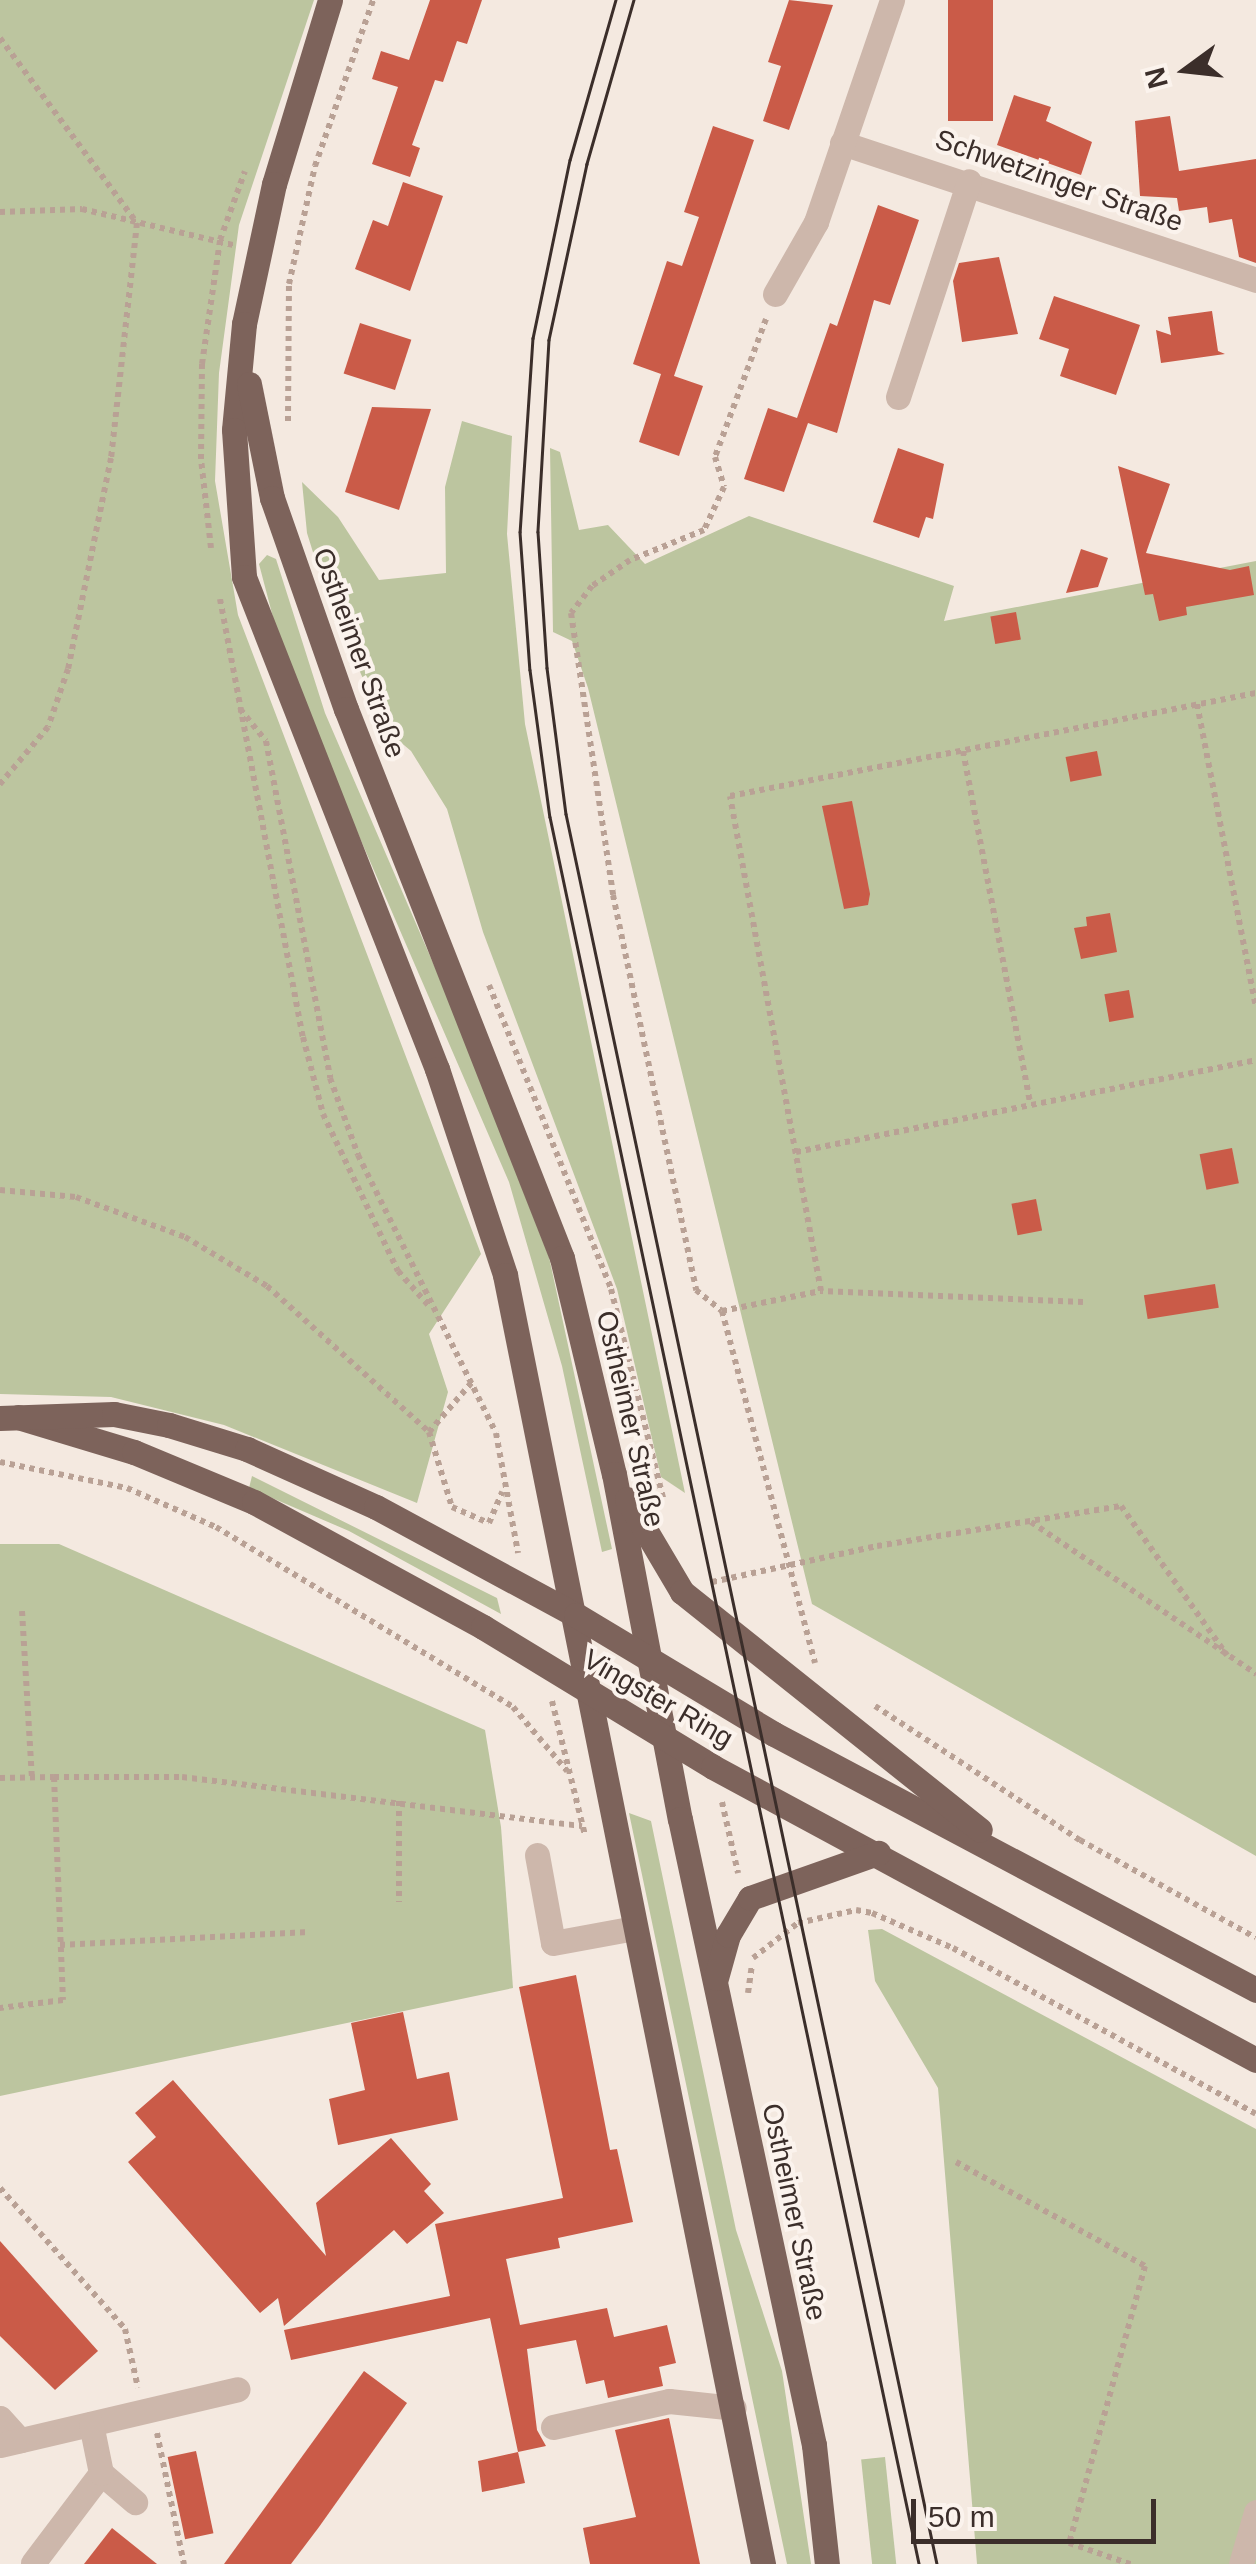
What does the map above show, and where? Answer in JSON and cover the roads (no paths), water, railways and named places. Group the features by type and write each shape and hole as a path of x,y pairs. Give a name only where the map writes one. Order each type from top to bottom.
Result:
{"main road":[{"name":"Ostheimer Straße","path":"330,0 257,252 244,324 234,430 243,565 268,648 480,1187 576,1615 763,2564"},
{"name":"Ostheimer Straße","path":"244,324 252,414 290,552 387,819 482,1042 562,1258 614,1474 714,1983 814,2445 827,2564"},
{"path":"243,565 264,549 290,552"},
{"name":"Vingster Ring","path":"9,1418 114,1414 248,1449 376,1507 576,1615 774,1734 1256,1990"},
{"name":"Vingster Ring","path":"9,1418 134,1452 254,1502 483,1628 664,1740 1256,2060"},
{"path":"614,1474 682,1592 789,1672 1019,1862"},
{"path":"714,1983 728,1935 750,1898 878,1853"}],"street":[{"path":"775,294 816,222 892,0"},
{"name":"Schwetzinger Straße","path":"842,143 969,181 1256,280"},
{"path":"898,398 969,181"},
{"path":"537,1855 553,1942 635,1928"},
{"path":"0,2418 10,2443 238,2388"},
{"path":"553,2427 669,2401 734,2408"},
{"path":"91,2424 101,2473 134,2502"},
{"path":"33,2562 101,2473"},
{"path":"1241,2564 1256,2512"}],"tram line":[{"path":"616,0 570,160 533,338 520,532 530,670 550,817 919,2564"},
{"path":"634,0 587,164 549,340 538,532 547,668 566,814 937,2564"}]}
